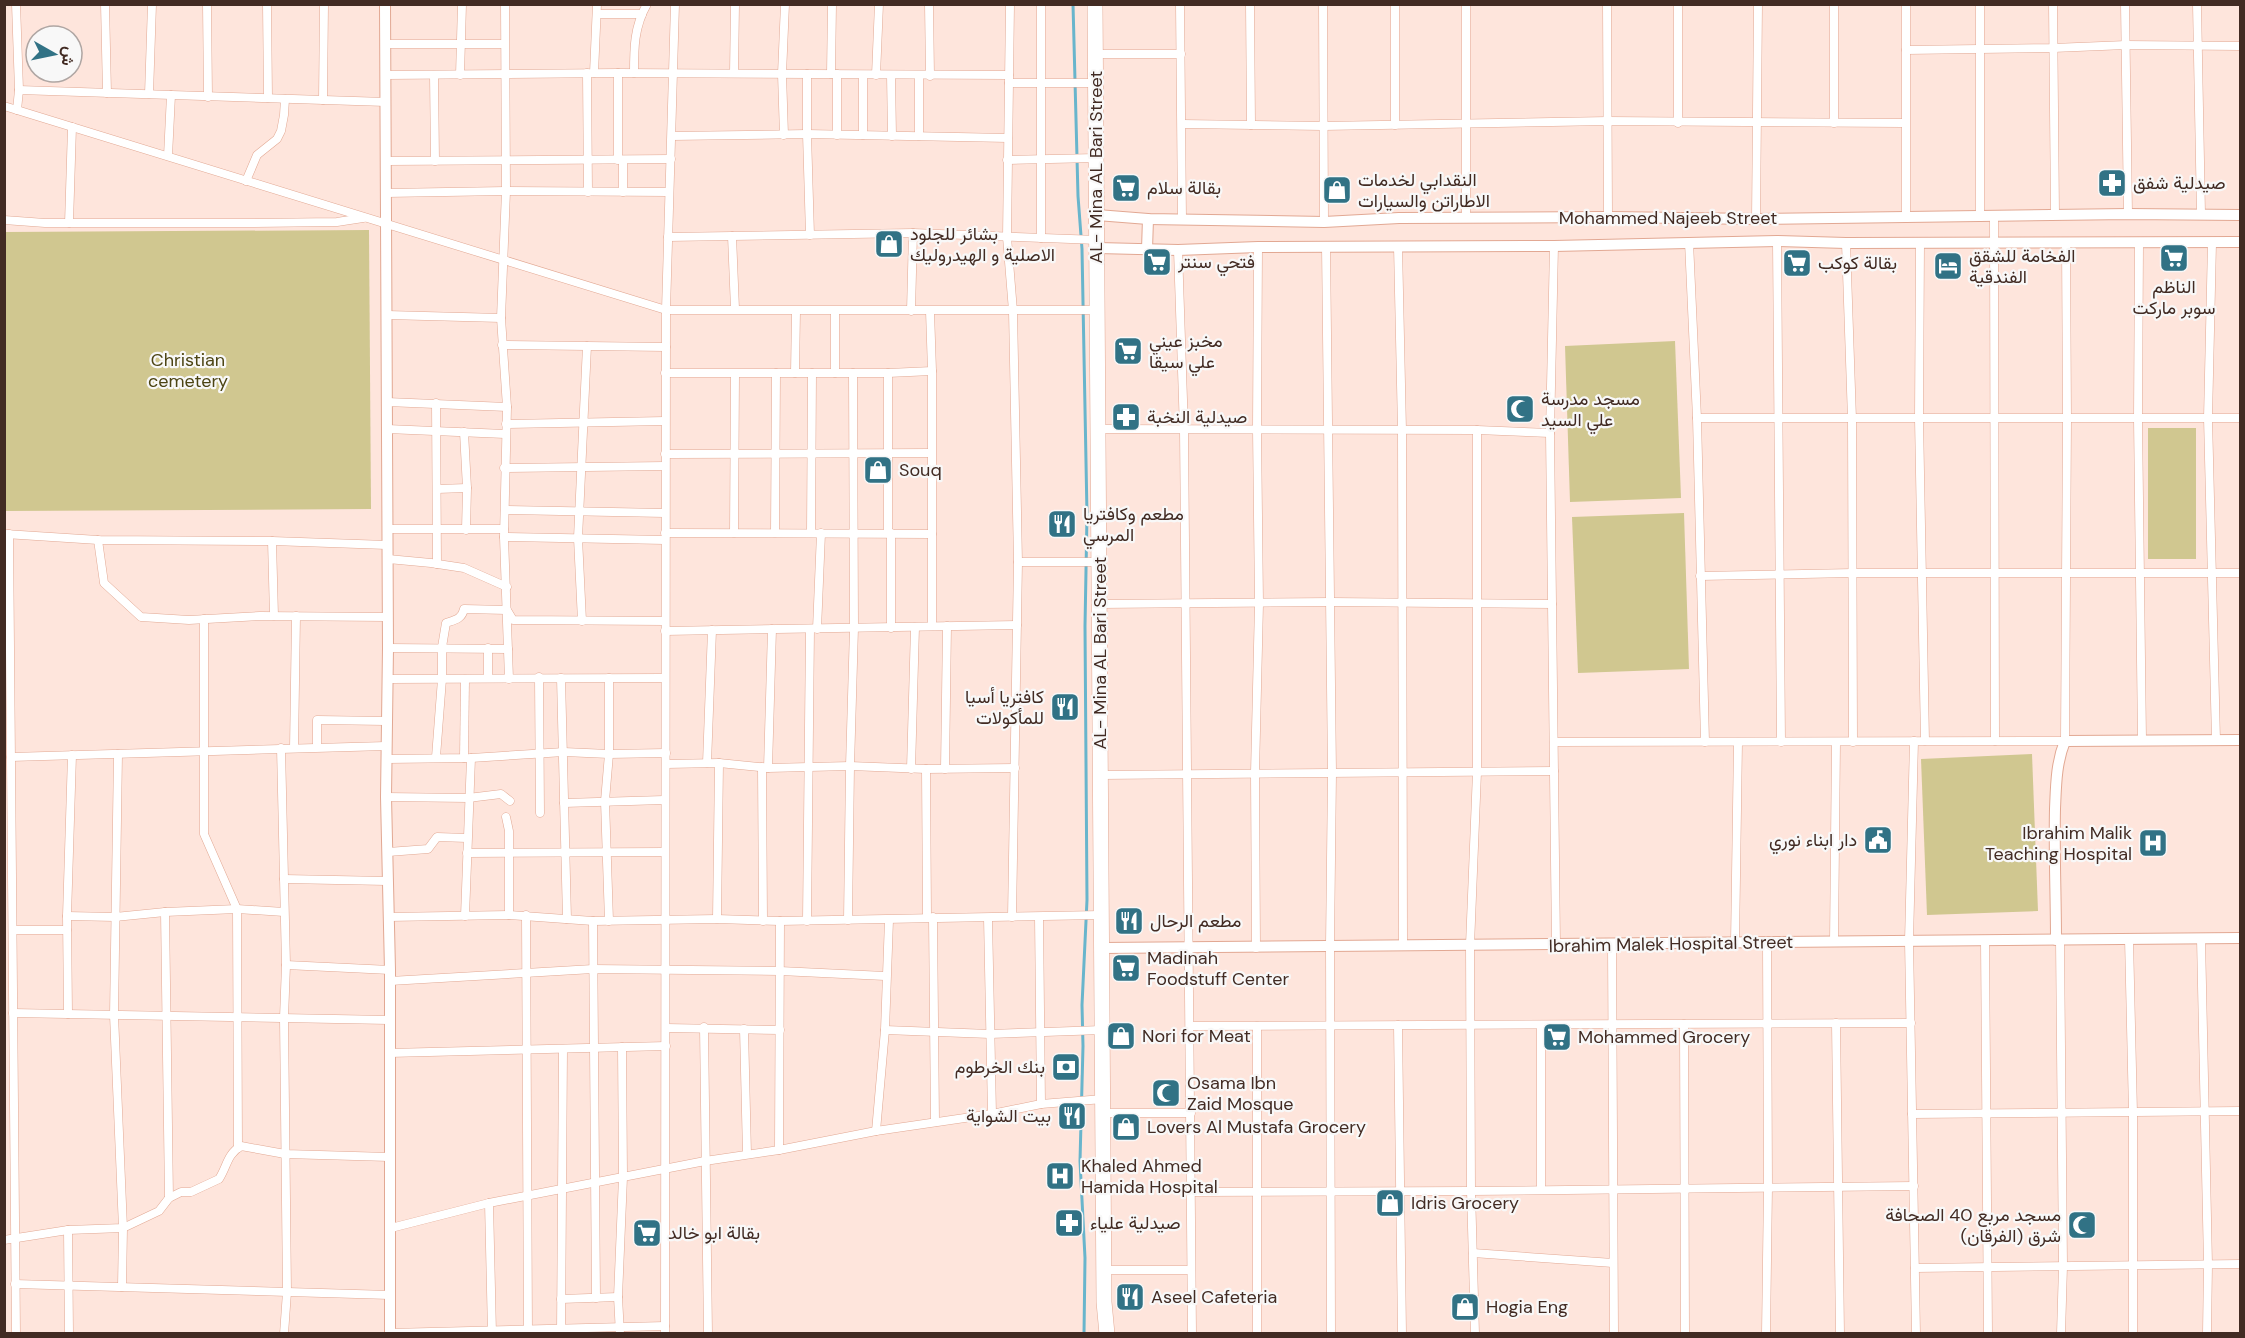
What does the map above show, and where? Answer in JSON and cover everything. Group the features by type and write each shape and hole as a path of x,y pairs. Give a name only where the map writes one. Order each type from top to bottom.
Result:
{"highway":[{"name":"AL- Mina AL Bari Street","path":"1095,4 1104,1302"},
{"path":"1100,1334 1104,1302"},
{"path":"1104,1302 1107,1334"}],"street":[{"path":"16,4 19,90 17,110"},
{"path":"105,4 107,93"},
{"path":"149,94 152,4"},
{"path":"207,4 208,97"},
{"path":"267,4 268,98"},
{"path":"323,100 324,4"},
{"path":"385,4 388,559 386,797 390,976 390,1334 665,1330 665,373 675,4"},
{"path":"460,75 462,4"},
{"path":"505,4 507,191 501,318 507,407 504,533 509,679"},
{"path":"588,192 590,73 597,4"},
{"path":"633,73 634,39 647,4"},
{"path":"734,73 735,4"},
{"path":"784,135 782,74 785,4"},
{"path":"832,4 837,135"},
{"path":"876,75 879,4"},
{"path":"929,4 930,76"},
{"path":"1010,4 1007,237 1013,311 1018,562 1012,917"},
{"path":"1041,4 1041,238"},
{"path":"1180,4 1182,220"},
{"path":"1250,4 1251,125"},
{"path":"1323,4 1324,222"},
{"path":"1395,4 1395,125"},
{"path":"1466,4 1466,218"},
{"path":"1607,4 1608,217"},
{"path":"1678,4 1678,123"},
{"path":"1756,219 1758,4"},
{"path":"1834,4 1834,123"},
{"path":"1906,4 1904,123 1906,218"},
{"path":"1980,4 1980,216"},
{"path":"2053,4 2055,216"},
{"path":"2125,4 2128,214"},
{"path":"2197,4 2200,214"},
{"path":"597,14 642,14"},
{"path":"386,44 504,44"},
{"path":"1906,50 2126,45 2241,46"},
{"path":"1096,54 1181,54"},
{"path":"618,73 623,192"},
{"path":"807,74 810,236"},
{"path":"386,75 834,74 1009,79 1040,83 1096,83"},
{"path":"434,75 435,161"},
{"path":"863,75 863,135"},
{"path":"891,75 892,136"},
{"path":"919,76 919,136"},
{"path":"19,90 386,102"},
{"path":"168,156 171,95"},
{"path":"246,181 257,155 272,144 281,130 285,99"},
{"path":"4,106 666,310 1097,310"},
{"path":"1182,124 1323,126 1608,122 1904,123"},
{"path":"69,223 72,127"},
{"path":"672,136 807,134 1008,138"},
{"path":"1007,159 1096,158"},
{"path":"386,161 506,162 670,159"},
{"path":"386,193 669,192"},
{"name":"Mohammed Najeeb Street","path":"1097,215 1148,219 1324,222 1399,218 1756,219 2128,214 2241,215"},
{"path":"1994,217 1995,741"},
{"path":"4,220 69,223 252,224 337,222 366,218"},
{"path":"1147,249 1148,219"},
{"path":"910,311 913,233"},
{"path":"668,237 913,233 1041,238 1098,244"},
{"path":"732,236 735,309"},
{"path":"1777,241 1781,742"},
{"name":"Mohammed Najeeb Street","path":"1098,244 1178,250 1777,241 1846,243 2241,242"},
{"path":"1689,242 1697,418 1705,742"},
{"path":"1920,242 1919,419 1924,741"},
{"path":"2061,1334 2062,1113 2055,827 2056,774 2060,751 2065,741 2066,242"},
{"path":"1846,243 1852,419 1853,742"},
{"path":"2139,243 2138,419 2142,740"},
{"path":"2212,243 2208,418 2216,740"},
{"path":"1326,246 1332,773 1331,1334"},
{"path":"1398,246 1402,430 1403,946"},
{"path":"1554,246 1550,433 1556,945"},
{"path":"1256,948 1255,773 1260,604 1257,429 1258,247"},
{"path":"1178,250 1184,430 1192,1334"},
{"path":"795,373 796,311"},
{"path":"835,311 835,373"},
{"path":"930,311 932,626"},
{"path":"387,315 501,318"},
{"path":"502,345 666,347"},
{"path":"582,621 579,512 587,346"},
{"path":"665,373 932,371"},
{"path":"776,373 776,533"},
{"path":"811,533 812,373"},
{"path":"848,920 854,628 853,373"},
{"path":"888,373 891,628"},
{"path":"735,374 735,533"},
{"path":"387,402 507,407"},
{"path":"436,403 437,564"},
{"path":"1697,418 2241,418"},
{"path":"506,423 665,422"},
{"path":"387,429 505,434"},
{"path":"1098,429 1477,430 1550,433"},
{"path":"1475,1334 1470,945 1477,772 1477,430"},
{"path":"464,432 467,488 466,530"},
{"path":"665,454 931,453"},
{"path":"504,468 665,466"},
{"path":"437,489 467,488"},
{"path":"505,510 665,513"},
{"path":"387,529 437,528 579,538 735,533 932,534"},
{"path":"807,921 808,766 813,629 821,533"},
{"path":"16,1334 12,930 8,869 11,757 7,641 7,534 98,540 272,541 387,545"},
{"path":"98,540 104,583 141,617 189,621 274,616 387,617"},
{"path":"272,541 274,616"},
{"path":"388,559 464,568 507,587"},
{"path":"1018,562 1099,562"},
{"path":"1700,576 1853,573 2241,573"},
{"path":"1099,604 1330,602 1552,604"},
{"path":"435,757 442,679 442,647 446,623 458,619 464,609 507,610"},
{"path":"507,610 513,620 665,621"},
{"path":"294,748 296,616"},
{"path":"204,620 204,834 237,909 238,1148"},
{"path":"665,631 1017,625"},
{"path":"945,769 947,626"},
{"path":"911,769 915,627"},
{"path":"763,921 765,767 772,629"},
{"path":"708,763 712,630"},
{"path":"388,648 508,649"},
{"path":"488,648 488,678"},
{"path":"538,677 540,813"},
{"path":"561,678 567,919"},
{"path":"609,678 609,754 605,801 609,921"},
{"path":"388,679 665,678"},
{"path":"465,679 468,758 465,916"},
{"path":"317,747 317,720 386,721"},
{"path":"1554,742 2241,740"},
{"path":"1914,741 1909,941 1917,1334"},
{"path":"1735,943 1738,742"},
{"path":"1833,942 1836,742"},
{"path":"11,757 386,746"},
{"path":"281,748 285,879 284,1018 288,1292 284,1334"},
{"path":"387,759 468,758 564,752 666,753"},
{"path":"118,754 114,1015 123,1228 122,1287"},
{"path":"68,1014 67,916 72,755"},
{"path":"666,764 708,763 765,767 850,766 911,769 1015,768"},
{"path":"717,919 719,764"},
{"path":"926,769 935,1122"},
{"path":"1101,775 1554,771"},
{"path":"386,797 468,798 501,794 510,801"},
{"path":"564,803 664,800"},
{"path":"506,817 510,854 509,915"},
{"path":"388,852 428,849 437,837 468,838"},
{"path":"467,853 665,852"},
{"path":"285,879 387,881"},
{"path":"67,916 115,917 237,909 284,912"},
{"path":"165,912 170,1198"},
{"path":"388,917 526,915 593,921 717,919 807,921 1101,915"},
{"path":"526,915 524,973 528,1331"},
{"path":"1039,917 1041,1104"},
{"path":"988,918 992,1114"},
{"path":"876,1131 885,1030 885,976 889,920"},
{"path":"593,921 596,1298"},
{"path":"779,1150 780,921"},
{"path":"12,930 67,930"},
{"name":"Ibrahim Malek Hospital Street","path":"1102,948 2241,938"},
{"path":"2129,939 2133,1113 2133,1334"},
{"path":"2201,939 2208,1264 2207,1334"},
{"path":"1985,940 1988,1334"},
{"path":"1766,1334 1767,943"},
{"path":"1612,944 1614,1334"},
{"path":"286,965 390,976 593,969 885,976"},
{"path":"13,1013 389,1020"},
{"path":"1836,1023 1840,1334"},
{"path":"1190,1026 1911,1023"},
{"path":"1684,1024 1685,1334"},
{"path":"1398,1025 1402,1334"},
{"path":"1541,1025 1541,1189"},
{"path":"1257,1026 1257,1334"},
{"path":"704,1027 708,1334"},
{"path":"666,1028 780,1030"},
{"path":"744,1029 747,1154"},
{"path":"885,1030 990,1035 1102,1030"},
{"path":"389,1053 666,1046"},
{"path":"620,1330 618,1298 623,1177 622,1047"},
{"path":"561,1331 563,1049"},
{"path":"4,1059 14,1059"},
{"path":"391,1228 489,1203 562,1188 876,1131 992,1114 1041,1104 1191,1113"},
{"path":"1912,1114 2241,1111"},
{"path":"4,1240 68,1230 123,1228 159,1211 170,1198 181,1192 192,1192 204,1188 219,1179 228,1158 241,1146 285,1154 389,1157"},
{"path":"1192,1192 1914,1186"},
{"path":"489,1203 492,1332"},
{"path":"68,1230 69,1334"},
{"path":"1473,1253 1613,1263"},
{"path":"1915,1268 2241,1263"},
{"path":"1104,1270 1191,1270"},
{"path":"15,1284 390,1295"},
{"path":"561,1299 618,1298"}],"green space":[{"name":"Christian cemetery","path":"369,230 371,509 5,511 5,232"},
{"path":"1675,341 1681,498 1570,502 1565,346"},
{"path":"2148,428 2196,428 2196,559 2148,559"},
{"path":"1684,513 1689,669 1578,673 1572,517"},
{"path":"2032,754 2038,911 1927,915 1921,759"}],"waterway":[{"path":"1073,4 1078,196 1082,249 1087,515 1085,626 1087,900 1082,1005 1080,1161 1085,1258 1084,1334"}],"place":[{"name":"صيدلية شفق","path":"2112,183"},
{"name":"بقالة سلام","path":"1126,188"},
{"name":"النقدابي لخدمات الاطاراتن والسيارات","path":"1337,190"},
{"name":"بشائر للجلود الاصلية و الهيدروليك","path":"889,244"},
{"name":"الناظم سوبر ماركت","path":"2174,258"},
{"name":"فتحي سنتر","path":"1157,262"},
{"name":"بقالة كوكب","path":"1797,263"},
{"name":"الفخامة للشقق الفندقية","path":"1948,266"},
{"name":"مخبز عيني علي سيقا","path":"1128,351"},
{"name":"مسجد مدرسة علي السيد","path":"1520,409"},
{"name":"صيدلية النخبة","path":"1126,417"},
{"name":"Souq","path":"878,470"},
{"name":"مطعم وكافتريا المرسي","path":"1062,524"},
{"name":"كافتريا أسيا للمأكولات","path":"1065,707"},
{"name":"دار ابناء نوري","path":"1878,840"},
{"name":"Ibrahim Malik Teaching Hospital","path":"2153,843"},
{"name":"مطعم الرحال","path":"1129,921"},
{"name":"Madinah Foodstuff Center","path":"1126,968"},
{"name":"Nori for Meat","path":"1121,1036"},
{"name":"Mohammed Grocery","path":"1557,1037"},
{"name":"بنك الخرطوم","path":"1066,1067"},
{"name":"Osama Ibn Zaid Mosque","path":"1166,1093"},
{"name":"بيت الشواية","path":"1072,1116"},
{"name":"Lovers Al Mustafa Grocery","path":"1126,1127"},
{"name":"Khaled Ahmed Hamida Hospital","path":"1060,1176"},
{"name":"Idris Grocery","path":"1390,1203"},
{"name":"صيدلية علياء","path":"1069,1223"},
{"name":"مسجد مربع 40 الصحافة شرق (الفرقان)","path":"2082,1225"},
{"name":"بقالة ابو خالد","path":"647,1233"},
{"name":"Aseel Cafeteria","path":"1130,1297"},
{"name":"Hogia Eng","path":"1465,1307"}]}
